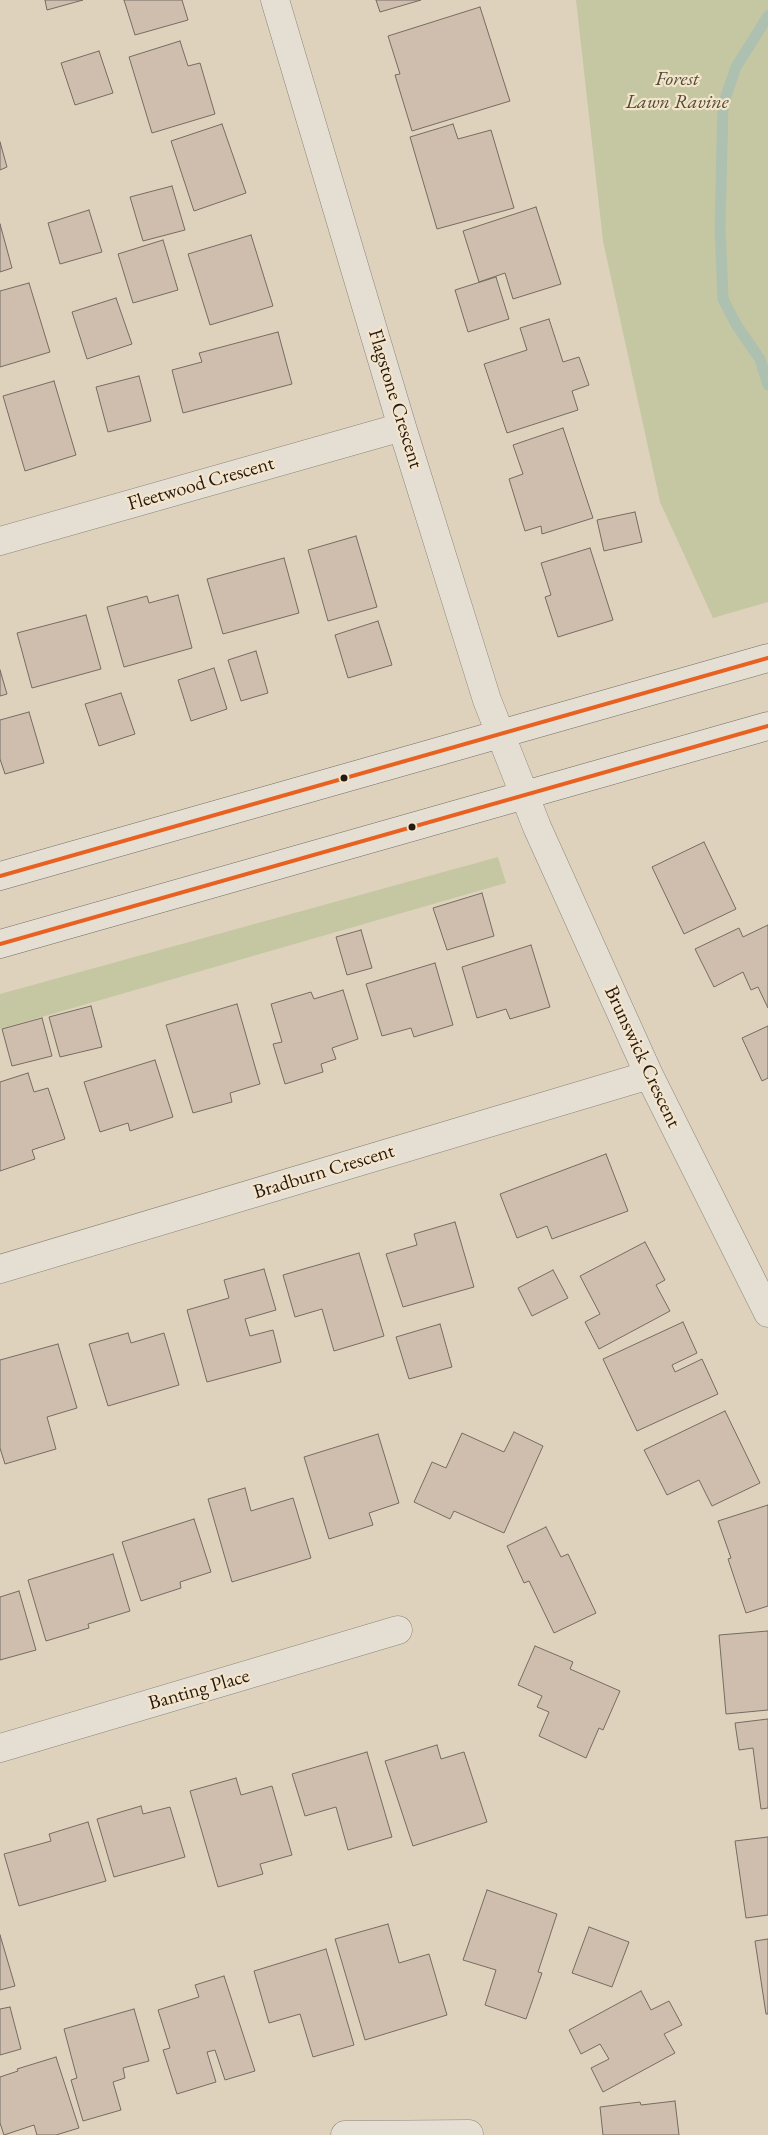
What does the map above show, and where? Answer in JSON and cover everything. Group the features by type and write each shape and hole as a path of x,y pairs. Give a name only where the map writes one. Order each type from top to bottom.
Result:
{"street":[{"name":"Flagstone Crescent","path":"276,0 402,427 487,700 523,796"},
{"name":"Fleetwood Crescent","path":"0,541 402,427"},
{"path":"0,876 768,658"},
{"path":"0,944 768,726"},
{"name":"Brunswick Crescent","path":"523,796 649,1075 768,1313"},
{"name":"Bradburn Crescent","path":"0,1269 649,1075"},
{"name":"Banting Place","path":"0,1748 398,1630"},
{"path":"346,2135 469,2134"}],"green space":[{"name":"Forest Lawn Ravine","path":"576,0 768,0 768,602 713,618 660,502 603,241"},
{"path":"498,857 506,883 0,1029 0,994"}],"building":[{"path":"45,0 83,0 47,10"},
{"path":"124,0 182,0 188,20 135,35"},
{"path":"376,0 421,0 380,12"},
{"path":"480,7 510,101 412,131 395,75 400,74 388,36"},
{"path":"180,41 188,66 200,63 215,114 152,133 129,57"},
{"path":"99,51 113,93 75,105 61,63"},
{"path":"222,124 246,193 194,211 171,141"},
{"path":"453,124 458,139 491,130 514,208 437,229 410,137"},
{"path":"0,142 7,167 0,170"},
{"path":"172,186 185,230 143,241 130,197"},
{"path":"536,207 561,284 513,299 505,273 479,282 463,231"},
{"path":"89,210 102,252 60,264 48,223"},
{"path":"0,224 12,268 0,272"},
{"path":"251,235 273,306 210,325 188,254"},
{"path":"163,240 178,290 133,303 118,254"},
{"path":"496,277 509,319 468,332 455,290"},
{"path":"29,283 50,352 0,367 0,291"},
{"path":"116,298 132,344 87,359 72,312"},
{"path":"549,319 563,362 579,357 589,385 572,391 578,410 507,433 484,364 527,350 520,328"},
{"path":"278,332 292,384 183,413 172,370 202,362 199,353"},
{"path":"139,376 151,421 108,432 96,387"},
{"path":"54,381 76,455 25,471 3,396"},
{"path":"563,428 593,518 542,534 541,526 525,531 509,479 523,474 513,445"},
{"path":"635,512 642,542 604,551 597,520"},
{"path":"356,536 377,607 328,621 308,550"},
{"path":"590,548 613,620 558,637 545,597 551,595 541,563"},
{"path":"284,558 299,613 223,634 207,579"},
{"path":"178,595 192,648 124,667 107,607 147,596 149,603"},
{"path":"86,615 101,669 32,688 17,633"},
{"path":"378,621 392,665 348,678 335,635"},
{"path":"256,651 268,693 241,701 228,660"},
{"path":"214,668 227,709 191,721 178,680"},
{"path":"0,670 7,694 0,696"},
{"path":"121,693 135,734 99,746 85,704"},
{"path":"29,712 44,763 5,774 0,759 0,720"},
{"path":"704,842 736,909 684,934 652,867"},
{"path":"482,893 494,936 447,950 433,908"},
{"path":"768,925 768,1008 758,987 751,990 743,972 714,987 695,949 739,928 743,937"},
{"path":"361,930 372,968 347,975 336,937"},
{"path":"531,945 550,1007 510,1019 506,1009 477,1018 462,967"},
{"path":"435,963 453,1025 414,1037 411,1028 382,1036 366,984"},
{"path":"343,990 358,1039 332,1048 336,1059 321,1064 323,1072 285,1084 273,1044 282,1042 271,1004 311,992 314,999"},
{"path":"237,1004 260,1084 230,1093 232,1102 193,1113 166,1025"},
{"path":"91,1006 102,1047 60,1057 49,1017"},
{"path":"42,1018 52,1056 12,1066 2,1029"},
{"path":"768,1026 768,1078 762,1081 742,1038"},
{"path":"155,1060 173,1117 130,1131 128,1123 100,1132 84,1082"},
{"path":"28,1073 34,1092 48,1088 65,1139 32,1150 35,1159 0,1171 0,1082"},
{"path":"606,1154 628,1211 552,1239 547,1226 517,1238 500,1194"},
{"path":"455,1222 474,1287 403,1307 386,1254 417,1245 414,1234"},
{"path":"645,1242 665,1280 656,1285 670,1311 599,1349 585,1322 600,1314 580,1276"},
{"path":"359,1253 384,1336 334,1351 322,1309 295,1317 283,1275"},
{"path":"264,1269 276,1310 245,1319 250,1336 273,1330 281,1362 207,1382 187,1310 229,1298 224,1280"},
{"path":"553,1270 568,1298 532,1316 518,1288"},
{"path":"683,1322 697,1353 672,1365 675,1372 702,1359 718,1394 637,1431 603,1359"},
{"path":"440,1324 452,1367 409,1379 396,1337"},
{"path":"128,1333 131,1343 164,1333 179,1385 108,1406 89,1344"},
{"path":"58,1344 77,1408 47,1417 56,1449 5,1464 0,1448 0,1360"},
{"path":"725,1411 760,1483 712,1506 699,1480 667,1495 644,1450"},
{"path":"514,1432 543,1446 504,1533 454,1511 450,1519 414,1502 432,1462 446,1468 462,1433 504,1452"},
{"path":"378,1434 399,1503 369,1513 373,1525 329,1539 304,1457"},
{"path":"245,1488 251,1511 293,1498 311,1558 232,1582 208,1499"},
{"path":"768,1505 768,1606 746,1613 728,1559 731,1558 718,1521"},
{"path":"194,1519 211,1572 180,1582 181,1588 141,1601 122,1542"},
{"path":"546,1527 561,1557 568,1554 596,1613 554,1633 529,1581 524,1583 507,1546"},
{"path":"113,1554 130,1611 88,1624 89,1628 46,1641 28,1580"},
{"path":"19,1591 36,1650 0,1660 0,1597"},
{"path":"768,1631 768,1710 726,1714 719,1635"},
{"path":"535,1646 573,1662 570,1669 620,1691 603,1730 599,1728 586,1758 539,1736 549,1712 537,1707 542,1696 518,1685"},
{"path":"768,1719 768,1808 761,1809 753,1748 739,1750 735,1723"},
{"path":"437,1745 441,1759 464,1752 487,1822 413,1846 385,1761"},
{"path":"367,1752 392,1837 348,1850 336,1807 305,1816 292,1774"},
{"path":"236,1778 241,1795 272,1786 292,1855 260,1864 263,1874 218,1887 190,1791"},
{"path":"141,1806 143,1814 170,1807 185,1857 114,1877 97,1819"},
{"path":"88,1822 106,1881 19,1906 4,1854 51,1841 49,1834"},
{"path":"768,1837 768,1915 746,1918 735,1841"},
{"path":"487,1890 557,1914 538,1972 542,1973 526,2019 485,2005 496,1970 463,1960"},
{"path":"388,1924 399,1963 429,1954 447,2015 365,2040 335,1939"},
{"path":"589,1927 629,1942 612,1987 572,1973"},
{"path":"0,1935 15,1986 0,1990"},
{"path":"768,1939 768,2014 766,2014 755,1941"},
{"path":"326,1949 354,2045 313,2057 300,2014 269,2023 254,1971"},
{"path":"224,1976 255,2071 225,2080 215,2050 207,2052 216,2082 177,2094 163,2050 170,2048 158,2010 199,1997 195,1985"},
{"path":"641,1991 651,2010 669,2001 682,2025 664,2034 675,2053 603,2092 591,2068 609,2059 600,2044 581,2054 569,2030"},
{"path":"10,2007 21,2049 0,2055 0,2009"},
{"path":"134,2009 149,2061 123,2068 125,2078 113,2082 121,2110 83,2121 71,2080 77,2078 64,2029"},
{"path":"56,2057 79,2128 56,2135 37,2135 34,2125 4,2135 0,2123 0,2077 18,2071 17,2069"},
{"path":"675,2101 679,2135 603,2135 600,2107 640,2102 641,2105"}],"waterway":[{"path":"768,16 736,67 723,105 720,228 723,299 737,326 760,359 768,385"}],"transit line":[{"path":"0,876 768,658"},
{"path":"0,944 768,726"}]}
